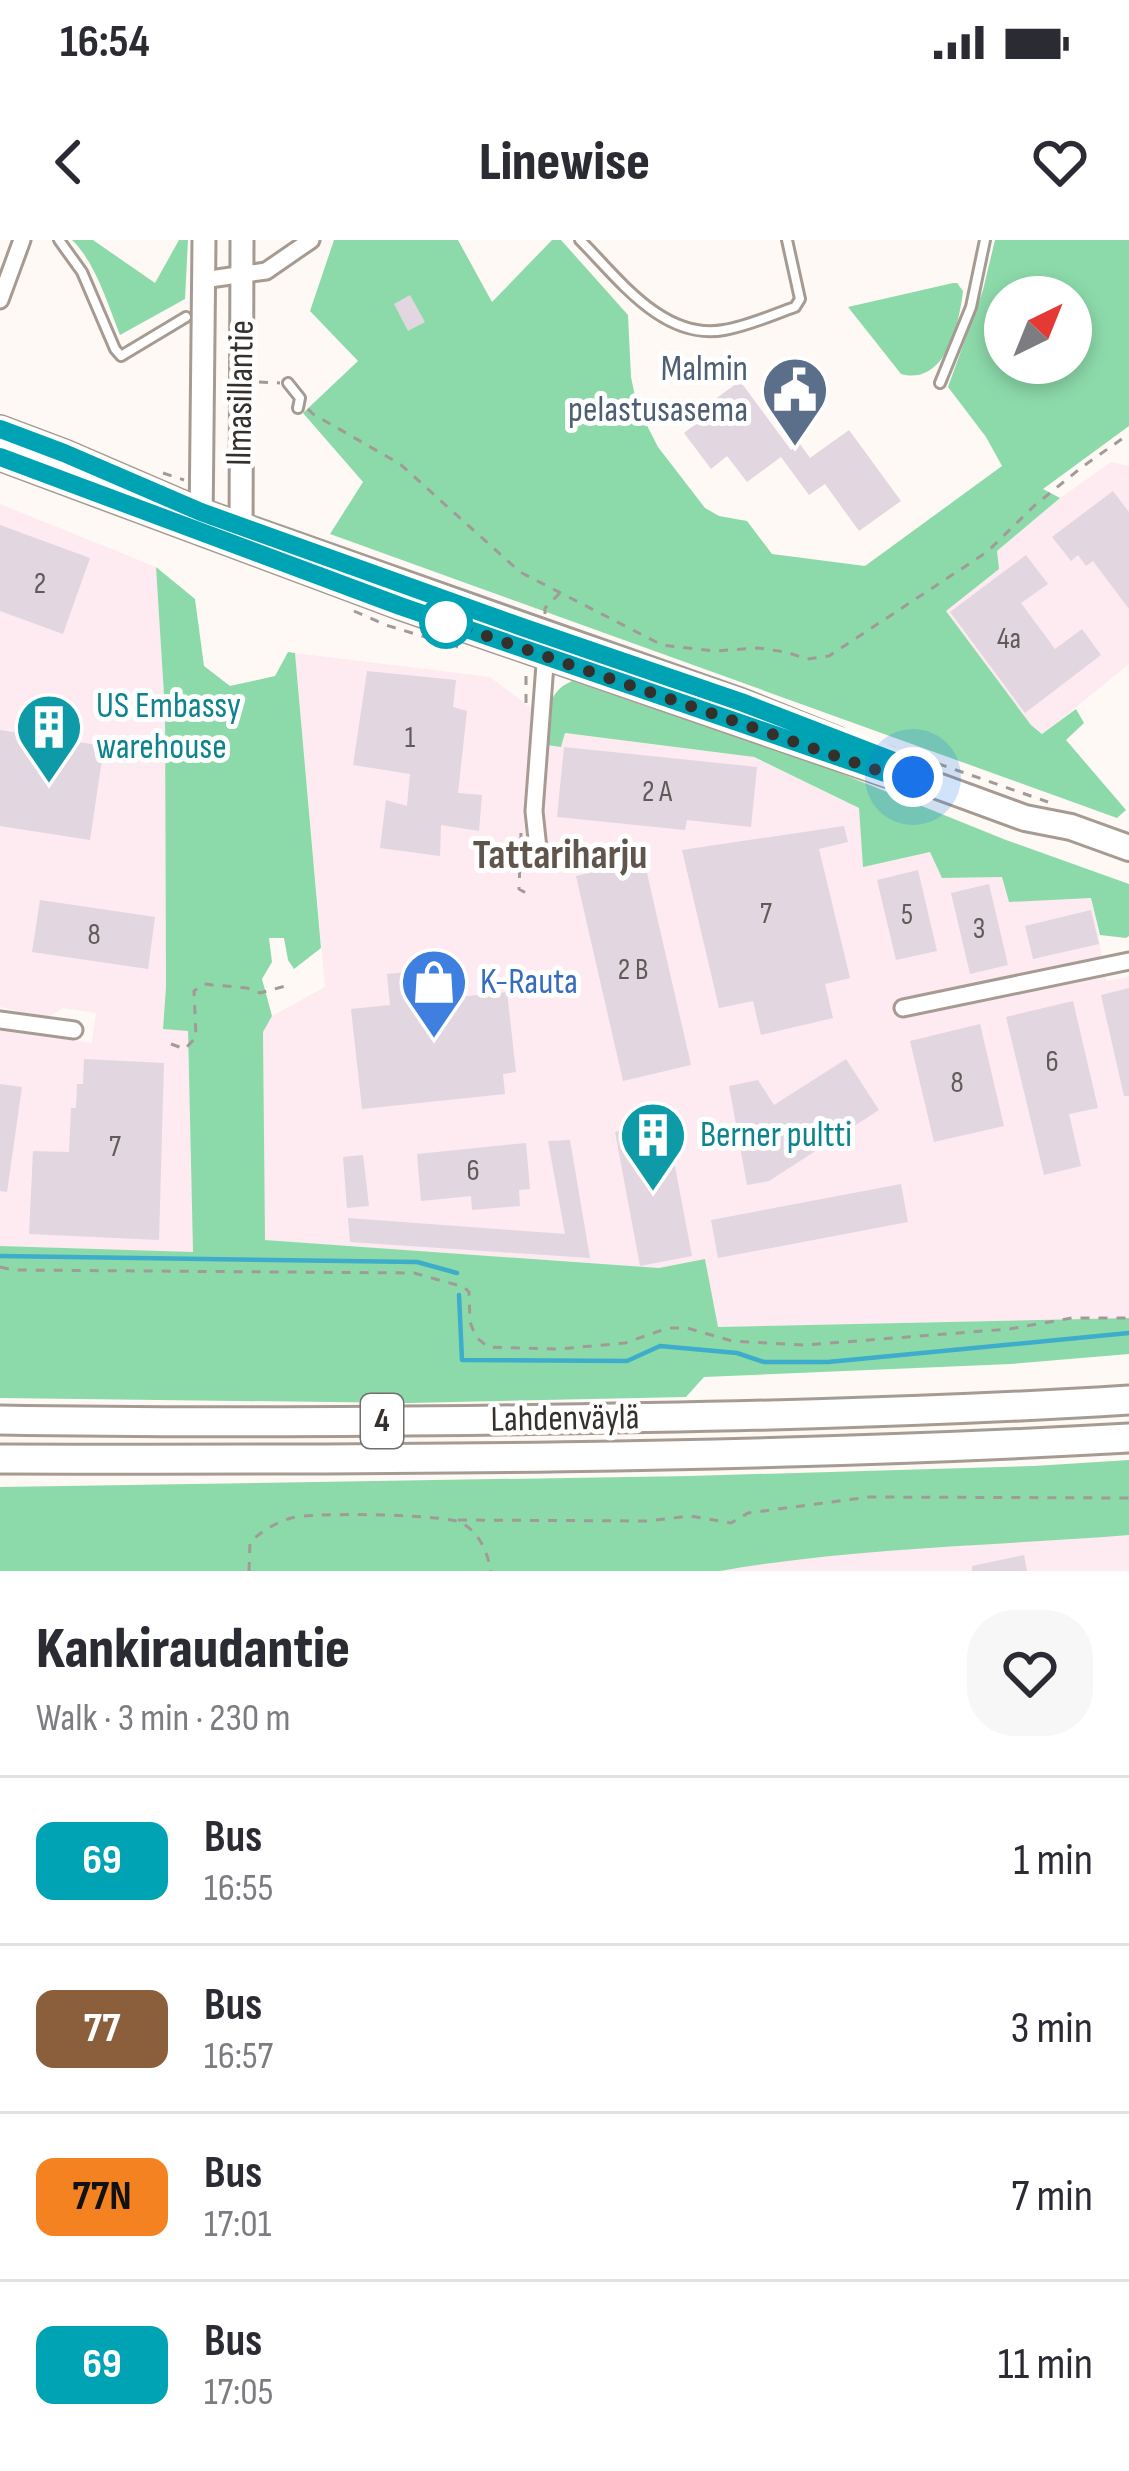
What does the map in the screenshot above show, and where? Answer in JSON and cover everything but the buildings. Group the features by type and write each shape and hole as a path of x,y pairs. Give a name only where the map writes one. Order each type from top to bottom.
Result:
{"highway":[{"name":"Lahdenväylä","path":"0,1420 687,1418 1129,1400"},
{"name":"Lahdenväylä","path":"0,1459 688,1455 1129,1438"}],"main road":[{"name":"Ilmasillantie","path":"201,522 203,240"},
{"name":"Ilmasillantie","path":"241,536 242,240"},
{"path":"0,429 64,453 201,522"},
{"path":"0,457 241,536 380,598 546,636 741,702 806,728 891,775 913,777 1025,818 1071,827 1129,848"},
{"path":"1025,818 1064,840 1129,866"}],"street":[{"path":"0,300 22,240"},
{"path":"203,280 266,271 311,240"},
{"path":"539,858 534,812 546,636"},
{"path":"903,1008 1129,961"},
{"path":"0,1020 74,1030"}],"lane":[{"path":"59,240 82,272 121,356 186,317"},
{"path":"580,240 648,308 675,324 704,332 726,330 795,307 800,299 787,240"},
{"path":"940,383 971,307 985,240"},
{"path":"288,383 300,398 298,408"}],"path":[{"path":"257,382 288,383"},
{"path":"313,414 400,464 520,572 606,618 675,648 758,648 807,659 829,656 987,552 1034,506 1129,434"},
{"path":"546,636 544,608 561,593"},
{"path":"849,732 1064,808"},
{"path":"171,1044 184,1049 196,1037 194,991 204,984 260,993 289,986"},
{"path":"0,1267 414,1273 464,1287 469,1292 470,1322 488,1347 559,1349 626,1343 668,1328 687,1328 732,1341 805,1345 1009,1329 1072,1318 1129,1318"},
{"path":"249,1571 250,1542 264,1529 295,1516 647,1521 690,1516 731,1523 748,1513 869,1497 1129,1498"},
{"path":"458,1520 476,1534 488,1554 491,1571"}],"shaded area":[{"path":"1111,462 1129,466 1129,664 1043,734 1031,725 946,611 998,569 997,551"},
{"path":"0,504 156,567 165,711 163,1028 188,1030 193,1253 0,1246 0,1028 92,1043 96,1013 63,1008 46,1018 0,1007"},
{"path":"295,653 490,677 564,733 753,757 859,808 931,852 943,878 1002,877 1009,902 1092,897 1106,981 1129,977 1129,1318 717,1327 705,1260 659,1268 264,1240 263,1031 272,1016 325,987"},
{"path":"1129,1535 1129,1571 720,1571 913,1547"}],"green space":[{"path":"72,240 93,240 155,283 179,240 188,240 185,299 120,335 95,272"},
{"path":"334,240 458,240 492,302 552,240 561,240 628,315 637,406 658,447 705,508 747,521 772,554 865,566 1002,466 948,387 984,286 984,384 1092,384 1092,276 986,276 995,240 1129,240 1129,426 1043,489 1060,498 997,551 999,569 946,611 1042,734 1076,709 1084,723 1066,740 1126,810 1117,818 330,534 363,482 303,413 358,361 310,311"},
{"path":"957,283 963,291 947,349 929,371 916,375 901,374 848,307"},
{"path":"156,567 195,599 204,666 230,686 275,676 288,652 295,653 321,948 294,969 284,938 269,938 272,962 262,979 272,1016 263,1032 265,1240 659,1268 705,1259 718,1327 1129,1318 1129,1354 1011,1364 704,1377 686,1397 409,1403 0,1398 0,1246 193,1252 188,1031 163,1029 165,711"},
{"path":"572,681 830,769 1129,884 1129,936 1100,935 1091,898 1009,902 1002,877 942,878 930,852 863,867 859,808 754,757 565,733 561,747 546,745 552,699"},
{"path":"1129,1460 1129,1535 873,1552 720,1571 0,1571 0,1487 689,1476"}],"waterway":[{"path":"0,1256 417,1262 457,1273"},
{"path":"459,1295 462,1360 627,1361 660,1346 737,1353 764,1362 828,1362 1129,1333"}],"bus line":[{"name":"69","path":"0,429 201,512 741,702 896,762 913,777 891,775 400,606 0,457"}],"place":[{"name":"Malmin pelastusasema","path":"795,449"},
{"name":"US Embassy warehouse","path":"49,786"},
{"name":"K-Rauta","path":"434,1041"},
{"name":"Berner pultti","path":"653,1194"}],"district":[{"name":"Tattariharju","path":"560,855"}],"route":[{"path":"446,622 891,775 913,777"}]}
